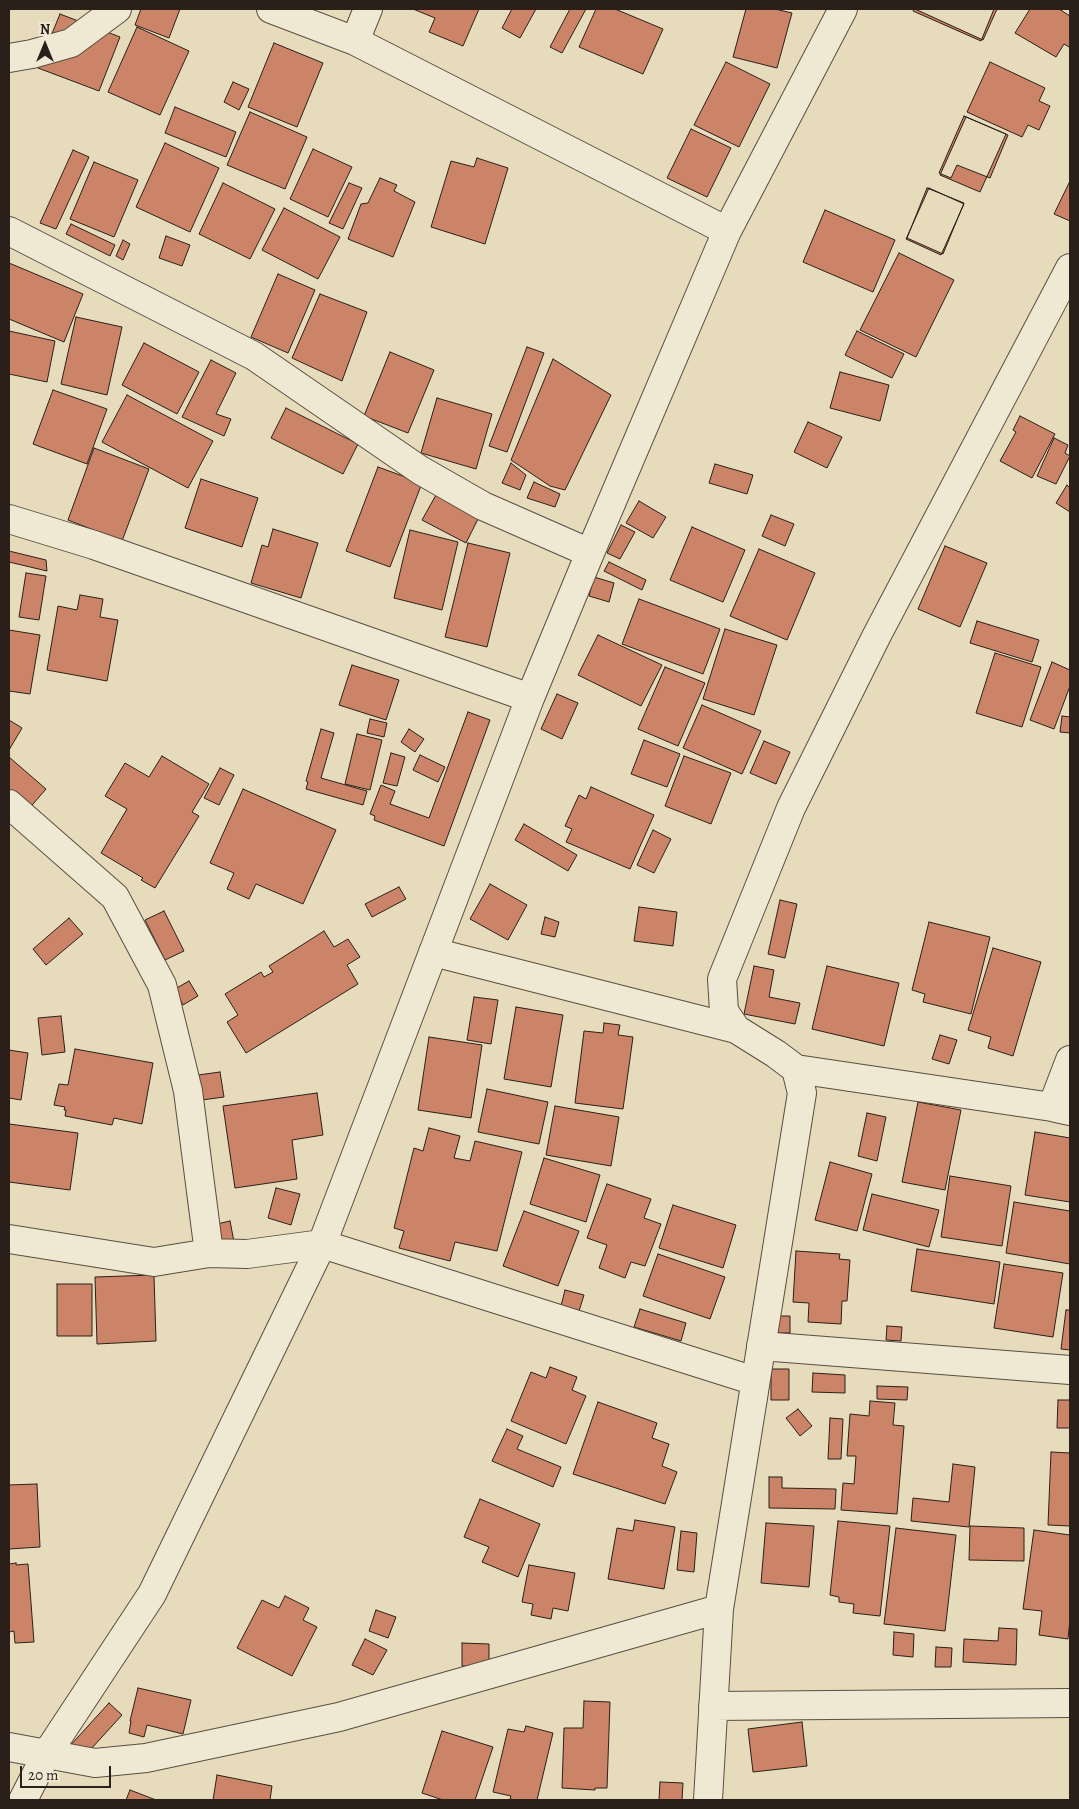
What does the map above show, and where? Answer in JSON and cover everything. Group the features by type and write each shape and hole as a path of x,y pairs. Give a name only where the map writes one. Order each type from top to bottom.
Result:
{"street":[{"path":"9,58 32,54 71,43 117,9"},
{"path":"271,9 356,41 727,231"},
{"path":"356,41 368,9"},
{"path":"23,1800 46,1755 152,1594 322,1244 530,698 590,553 727,231 843,9"},
{"path":"9,231 254,356 420,470 483,506 590,553"},
{"path":"736,1029 724,1011 722,979 791,808 877,635 1070,268"},
{"path":"9,519 94,545 530,698"},
{"path":"9,804 115,897 162,985 188,1091 209,1254"},
{"path":"433,952 736,1029 796,1069 1061,1109 1070,1060"},
{"path":"708,1800 719,1609 802,1092 796,1069"},
{"path":"9,1239 154,1262 209,1254 247,1254 322,1244 755,1382"},
{"path":"761,1346 1070,1370"},
{"path":"9,1747 94,1763 146,1758 330,1719 719,1609"},
{"path":"713,1706 1070,1703"}],"building":[{"path":"141,9 180,9 169,38 135,25"},
{"path":"413,9 479,9 463,46 429,32 435,18"},
{"path":"512,9 536,9 520,38 502,28"},
{"path":"570,9 586,9 562,53 550,47"},
{"path":"596,9 615,9 663,29 643,74 579,47"},
{"path":"746,9 775,9 792,13 777,68 733,57"},
{"path":"914,9 994,9 981,41 913,11"},
{"path":"915,9 997,9 983,40"},
{"path":"1030,9 1059,9 1070,16 1070,45 1069,47 1064,44 1056,57 1015,33"},
{"path":"60,14 120,37 99,91 38,68"},
{"path":"137,27 189,51 160,115 108,92"},
{"path":"274,43 323,63 297,127 248,107"},
{"path":"726,62 770,84 739,147 694,125"},
{"path":"990,62 1045,88 1039,101 1050,106 1039,130 1028,125 1022,137 967,112"},
{"path":"233,82 249,89 239,110 224,102"},
{"path":"175,107 236,132 226,157 165,133"},
{"path":"250,112 307,137 285,189 227,165"},
{"path":"964,116 1008,135 990,178 957,165 951,178 939,173"},
{"path":"966,117 1006,134 980,192 940,175"},
{"path":"691,129 731,148 707,197 667,178"},
{"path":"165,143 219,168 190,232 136,207"},
{"path":"313,149 352,167 328,217 290,199"},
{"path":"73,150 89,157 56,229 40,223"},
{"path":"477,158 508,168 485,244 431,227 451,161 474,167"},
{"path":"94,162 138,180 114,237 70,219"},
{"path":"380,178 397,185 394,191 415,202 393,257 348,239 361,204 368,203"},
{"path":"1070,181 1070,221 1054,214"},
{"path":"223,183 275,209 250,259 199,234"},
{"path":"349,183 362,188 343,229 329,223"},
{"path":"927,188 964,203 943,254 907,238"},
{"path":"929,188 964,204 941,255 906,239"},
{"path":"284,208 340,237 318,279 262,250"},
{"path":"825,210 895,240 873,292 803,262"},
{"path":"71,224 115,245 110,256 66,234"},
{"path":"166,236 190,245 182,266 159,258"},
{"path":"123,240 130,244 123,260 116,256"},
{"path":"899,253 954,280 916,357 860,330"},
{"path":"9,263 83,294 64,342 9,319"},
{"path":"278,274 315,290 288,353 251,337"},
{"path":"320,294 367,312 342,381 292,358"},
{"path":"76,317 122,327 107,395 61,384"},
{"path":"9,331 55,341 47,382 9,374"},
{"path":"857,331 904,354 892,378 845,355"},
{"path":"144,343 199,372 177,414 122,385"},
{"path":"527,347 544,353 507,452 489,446"},
{"path":"390,352 434,370 408,433 364,416"},
{"path":"553,359 611,395 565,490 550,486 511,460"},
{"path":"211,360 236,373 216,414 231,419 224,436 182,417"},
{"path":"840,372 889,385 880,421 830,408"},
{"path":"53,390 107,409 87,464 33,444"},
{"path":"127,395 213,441 188,488 102,442"},
{"path":"437,398 492,414 476,469 421,453"},
{"path":"286,408 358,444 343,474 271,438"},
{"path":"1020,416 1055,434 1032,478 1000,461 1016,432 1013,430"},
{"path":"808,422 842,437 827,468 794,452"},
{"path":"1054,438 1068,445 1065,453 1070,456 1056,484 1037,476"},
{"path":"94,448 149,469 122,541 68,520"},
{"path":"511,463 526,475 520,490 502,483"},
{"path":"715,464 753,475 747,494 709,483"},
{"path":"378,467 422,483 390,567 346,551"},
{"path":"201,479 258,498 242,547 185,528"},
{"path":"534,482 560,494 555,507 527,498"},
{"path":"1067,485 1070,488 1070,512 1056,503"},
{"path":"436,495 479,517 466,543 422,520"},
{"path":"639,501 666,517 653,538 626,523"},
{"path":"771,515 794,524 785,546 762,536"},
{"path":"621,525 635,532 620,559 607,553"},
{"path":"692,527 745,550 723,602 670,580"},
{"path":"273,529 318,543 301,598 251,583 262,545 268,547"},
{"path":"410,530 458,542 442,610 394,598"},
{"path":"468,543 510,553 487,647 445,637"},
{"path":"945,546 987,563 960,627 918,609"},
{"path":"759,549 815,573 787,640 730,616"},
{"path":"9,551 46,560 47,571 9,562"},
{"path":"609,562 646,580 642,590 604,571"},
{"path":"26,573 46,576 39,620 19,617"},
{"path":"594,577 614,583 609,602 589,596"},
{"path":"80,595 103,599 100,617 118,620 107,681 47,670 58,606 77,610"},
{"path":"639,599 720,629 703,674 622,644"},
{"path":"977,621 1039,640 1032,662 970,643"},
{"path":"725,629 777,645 754,715 703,699"},
{"path":"9,630 40,635 30,694 9,691"},
{"path":"598,635 662,665 641,706 578,675"},
{"path":"995,653 1041,667 1022,727 976,713"},
{"path":"1052,662 1070,670 1070,686 1054,729 1030,720"},
{"path":"352,665 399,680 386,720 339,705"},
{"path":"665,667 705,683 678,746 638,729"},
{"path":"557,694 578,703 562,739 541,729"},
{"path":"702,705 761,731 742,774 683,748"},
{"path":"468,712 490,720 444,846 374,820 375,816 370,814 381,785 395,791 390,804 429,818"},
{"path":"1062,716 1070,717 1070,733 1060,732"},
{"path":"370,719 387,723 384,737 367,733"},
{"path":"9,720 22,728 9,750"},
{"path":"321,729 334,733 321,778 367,791 363,805 306,789 308,782 306,781"},
{"path":"409,729 424,739 415,752 401,742"},
{"path":"357,734 382,740 370,790 345,784"},
{"path":"644,740 680,754 667,787 631,774"},
{"path":"764,741 790,752 776,784 750,773"},
{"path":"391,753 405,757 397,786 383,783"},
{"path":"420,755 445,767 438,782 413,770"},
{"path":"162,756 209,784 192,812 199,816 155,888 141,880 143,878 101,853 127,809 105,796 125,763 149,777"},
{"path":"684,756 731,773 711,824 665,806"},
{"path":"9,757 46,789 27,811 9,795"},
{"path":"220,768 234,775 219,805 204,798"},
{"path":"591,787 654,815 630,869 566,842 572,829 565,826 579,795 586,799"},
{"path":"243,789 336,830 303,904 256,884 249,899 227,889 234,873 210,863"},
{"path":"524,824 577,855 568,871 515,840"},
{"path":"653,830 671,839 654,873 637,865"},
{"path":"490,884 527,905 508,940 470,919"},
{"path":"399,887 406,899 372,917 365,904"},
{"path":"780,900 797,904 785,958 768,954"},
{"path":"639,907 677,912 673,946 634,941"},
{"path":"164,911 184,951 165,960 145,920"},
{"path":"545,917 559,922 555,937 541,934"},
{"path":"69,918 83,934 46,965 33,949"},
{"path":"929,922 990,937 971,1014 923,1002 925,994 912,990"},
{"path":"324,931 334,947 348,939 360,957 347,965 358,984 246,1053 227,1022 238,1015 225,994 261,972 264,977 273,972 269,966"},
{"path":"993,948 1041,962 1013,1056 988,1048 991,1037 968,1030"},
{"path":"754,966 774,970 769,997 800,1003 795,1024 744,1014"},
{"path":"827,966 899,983 884,1046 812,1029"},
{"path":"189,981 198,996 183,1005 175,989"},
{"path":"474,997 498,1000 491,1044 467,1040"},
{"path":"516,1007 563,1015 551,1087 504,1079"},
{"path":"61,1016 65,1052 42,1055 38,1018"},
{"path":"604,1023 620,1025 618,1035 633,1037 623,1109 575,1103 584,1031 603,1033"},
{"path":"940,1035 957,1040 949,1064 932,1059"},
{"path":"429,1037 482,1045 471,1118 418,1110"},
{"path":"75,1049 153,1063 142,1124 114,1118 112,1125 65,1116 65,1107 54,1105 59,1084 68,1085"},
{"path":"9,1050 28,1053 21,1100 9,1098"},
{"path":"220,1072 224,1097 202,1100 198,1075"},
{"path":"487,1089 548,1102 539,1144 478,1132"},
{"path":"317,1093 323,1135 292,1140 297,1179 235,1188 223,1106"},
{"path":"918,1102 961,1110 945,1190 902,1182"},
{"path":"555,1106 619,1117 611,1166 546,1155"},
{"path":"867,1113 886,1117 877,1161 858,1156"},
{"path":"9,1124 78,1133 70,1190 9,1182"},
{"path":"429,1128 460,1136 454,1158 470,1161 475,1141 522,1152 497,1251 455,1242 450,1261 399,1248 404,1231 394,1228 414,1148 423,1151"},
{"path":"1035,1132 1070,1138 1070,1202 1025,1195"},
{"path":"544,1158 600,1175 586,1222 530,1204"},
{"path":"830,1162 872,1174 857,1231 815,1220"},
{"path":"950,1176 1011,1186 1002,1246 941,1237"},
{"path":"607,1184 651,1199 644,1218 661,1224 645,1266 631,1262 625,1278 599,1268 607,1245 587,1238"},
{"path":"276,1188 300,1194 291,1225 268,1218"},
{"path":"872,1194 939,1210 929,1247 863,1230"},
{"path":"1014,1202 1070,1211 1070,1264 1006,1253"},
{"path":"673,1205 736,1225 723,1268 659,1248"},
{"path":"524,1211 579,1231 558,1286 503,1266"},
{"path":"230,1221 235,1247 222,1250 217,1224"},
{"path":"917,1249 1000,1262 994,1304 911,1291"},
{"path":"796,1251 840,1254 839,1259 850,1260 847,1301 842,1301 841,1324 808,1322 809,1303 793,1302"},
{"path":"658,1254 725,1277 710,1319 643,1296"},
{"path":"1004,1264 1063,1273 1053,1337 994,1328"},
{"path":"154,1275 156,1341 97,1344 95,1277"},
{"path":"57,1284 92,1284 92,1336 57,1336"},
{"path":"565,1290 584,1295 579,1311 561,1306"},
{"path":"640,1309 686,1323 681,1341 634,1327"},
{"path":"1066,1310 1070,1310 1070,1350 1061,1349"},
{"path":"778,1316 790,1316 790,1333 778,1333"},
{"path":"887,1326 902,1327 901,1341 886,1340"},
{"path":"550,1367 577,1377 572,1390 586,1396 566,1444 511,1421 531,1372 546,1378"},
{"path":"771,1369 789,1369 789,1400 771,1400"},
{"path":"813,1373 845,1375 845,1393 812,1392"},
{"path":"877,1386 908,1387 907,1400 877,1399"},
{"path":"1058,1400 1070,1400 1070,1428 1057,1428"},
{"path":"870,1401 895,1403 893,1425 904,1426 897,1514 841,1510 843,1483 854,1484 856,1456 847,1456 850,1414 869,1416"},
{"path":"598,1402 657,1423 652,1438 669,1444 662,1466 677,1472 665,1504 573,1474"},
{"path":"798,1409 812,1426 800,1436 786,1418"},
{"path":"830,1418 843,1419 841,1459 828,1459"},
{"path":"507,1429 523,1436 517,1449 561,1467 553,1487 492,1461"},
{"path":"1051,1452 1070,1453 1070,1526 1048,1525"},
{"path":"953,1464 975,1467 969,1527 911,1521 913,1498 949,1502"},
{"path":"769,1477 782,1477 782,1488 836,1489 835,1509 769,1508"},
{"path":"37,1484 40,1547 9,1549 9,1485"},
{"path":"480,1499 540,1524 518,1577 482,1562 489,1547 464,1537"},
{"path":"635,1520 675,1527 664,1589 608,1579 617,1528 633,1531"},
{"path":"838,1521 890,1526 880,1616 853,1613 854,1604 839,1602 839,1597 830,1595"},
{"path":"766,1523 814,1526 809,1587 761,1583"},
{"path":"970,1526 1024,1528 1024,1561 969,1560"},
{"path":"896,1528 956,1535 945,1631 884,1624"},
{"path":"1034,1530 1070,1535 1070,1619 1068,1639 1039,1635 1042,1611 1023,1609"},
{"path":"681,1531 697,1533 694,1572 677,1570"},
{"path":"16,1563 16,1565 28,1564 34,1642 15,1643 14,1631 9,1632 9,1564"},
{"path":"529,1565 575,1573 568,1611 553,1608 551,1619 531,1615 533,1604 522,1602"},
{"path":"285,1596 309,1608 303,1620 317,1627 292,1676 237,1648 262,1600 279,1608"},
{"path":"376,1610 396,1617 388,1638 369,1631"},
{"path":"999,1628 1017,1629 1016,1665 963,1662 964,1639 998,1641"},
{"path":"894,1632 914,1634 913,1657 893,1655"},
{"path":"365,1639 387,1650 373,1675 352,1665"},
{"path":"462,1643 489,1644 489,1667 462,1666"},
{"path":"936,1647 952,1648 951,1667 935,1667"},
{"path":"138,1688 191,1700 183,1734 147,1725 144,1737 129,1733"},
{"path":"584,1701 610,1702 607,1788 595,1788 595,1790 562,1788 564,1728 583,1728"},
{"path":"109,1703 122,1715 81,1760 68,1748"},
{"path":"802,1722 807,1766 753,1772 748,1729"},
{"path":"526,1726 553,1733 537,1800 515,1800 510,1799 511,1796 493,1792 508,1729 524,1732"},
{"path":"442,1731 493,1747 475,1800 443,1800 422,1793"},
{"path":"217,1775 272,1786 270,1800 213,1800"},
{"path":"660,1782 683,1783 682,1800 659,1800"},
{"path":"130,1790 156,1800 126,1800"}]}
